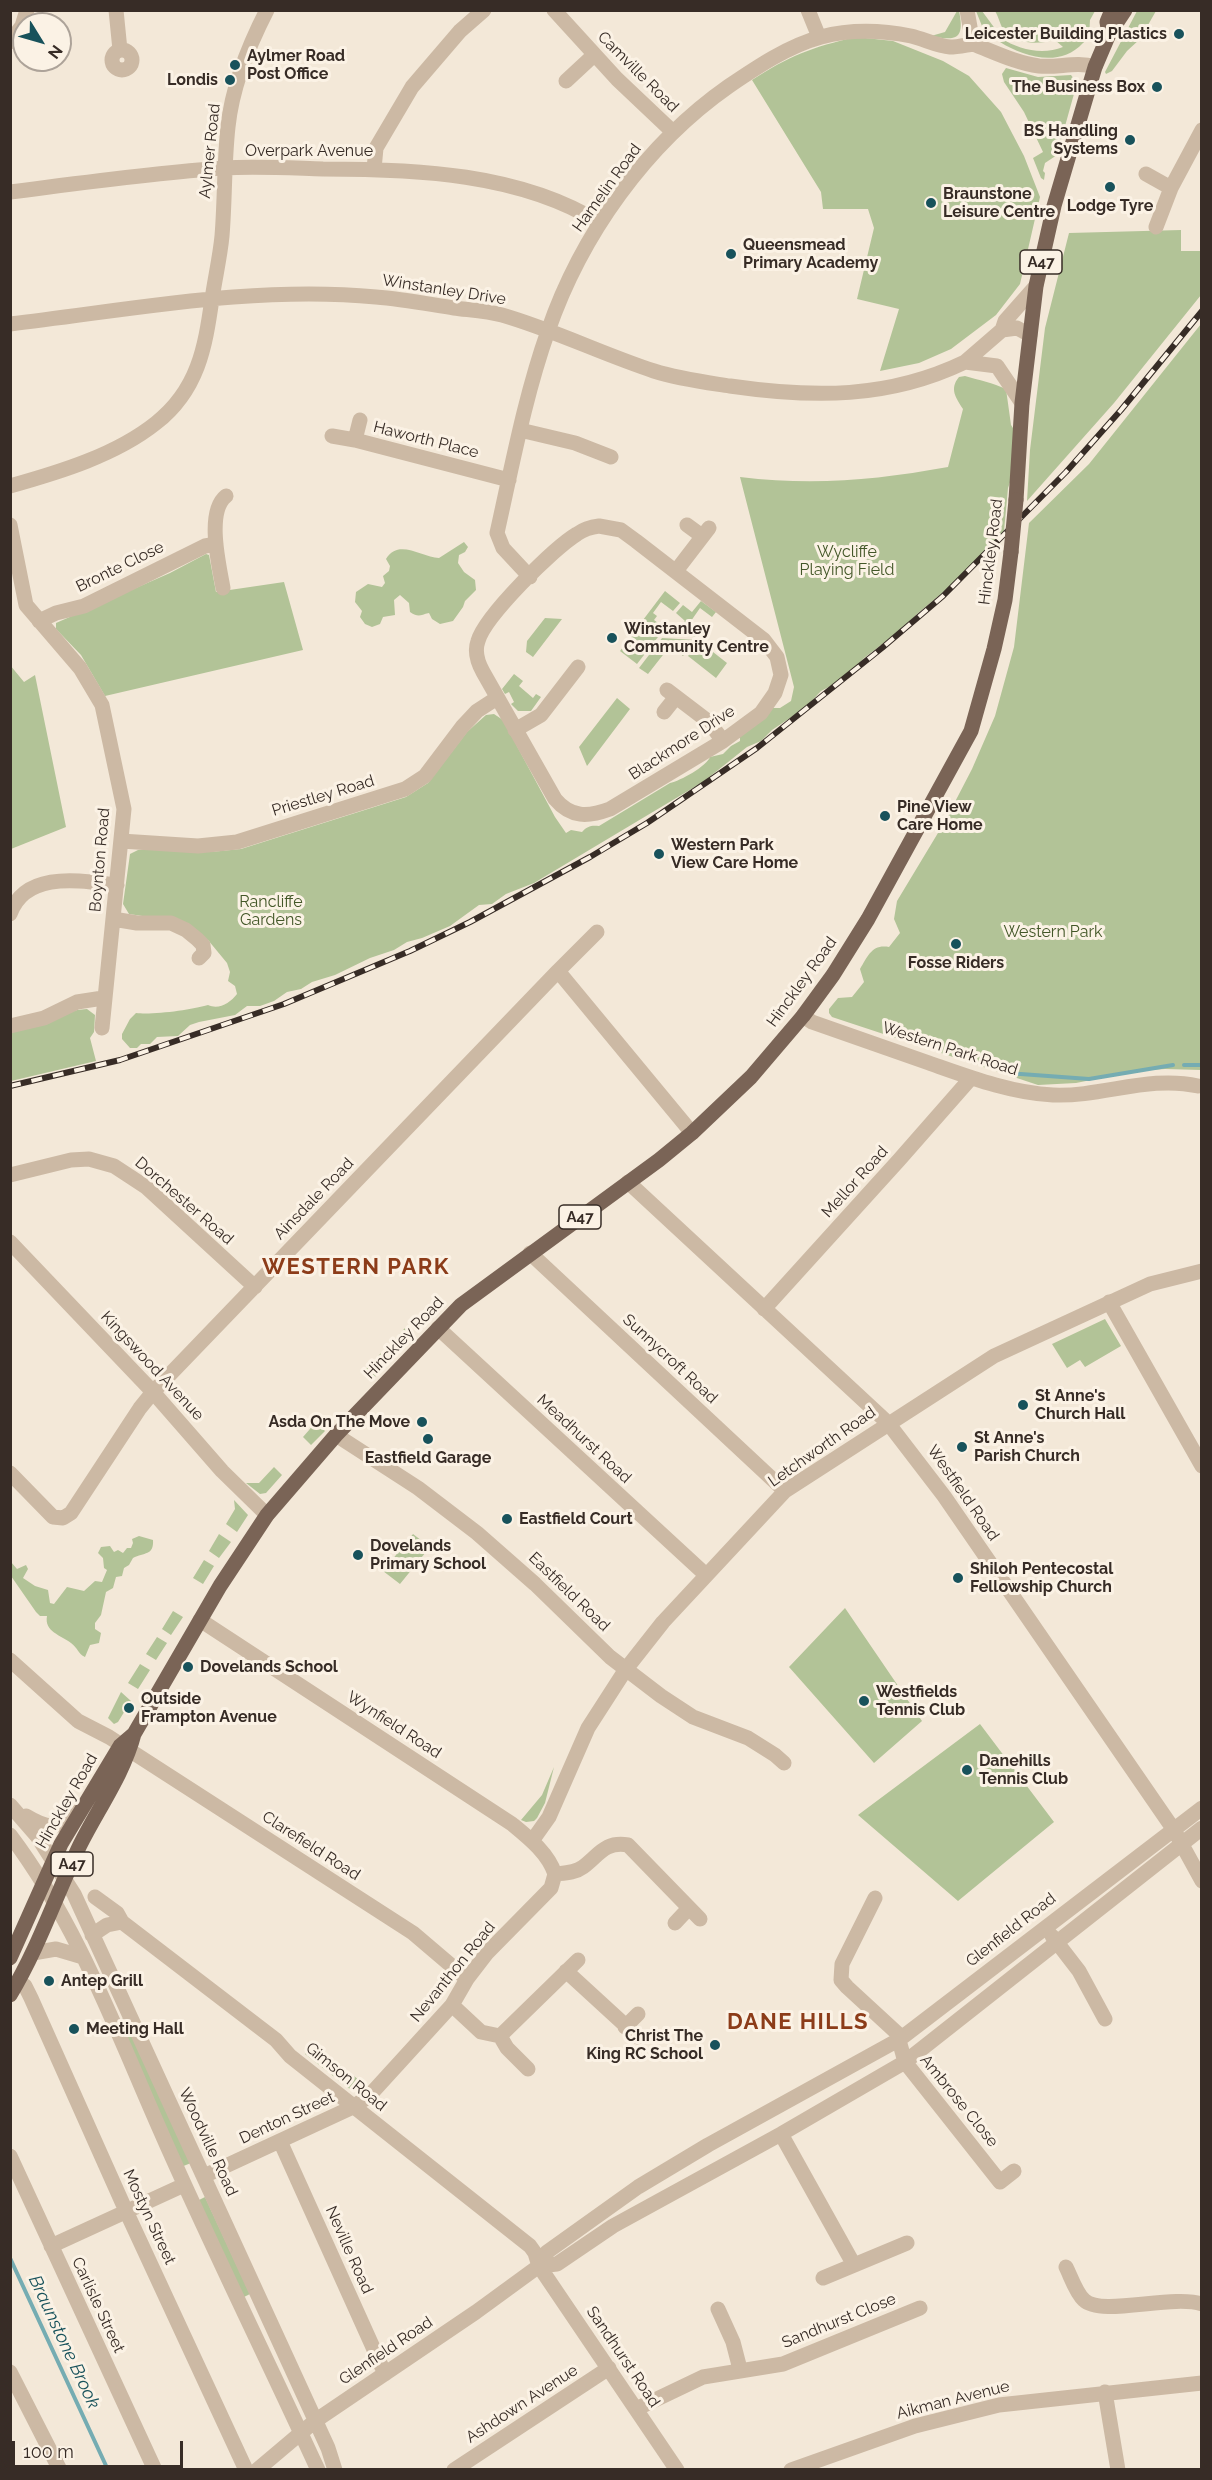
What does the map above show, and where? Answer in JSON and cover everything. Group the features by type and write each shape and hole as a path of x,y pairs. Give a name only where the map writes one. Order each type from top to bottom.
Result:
{"main road":[{"name":"Hinckley Road","path":"1109,34 1107,22 1112,10"},
{"name":"Hinckley Road","path":"11,1955 53,1860 82,1807 125,1749 200,1620 267,1515 336,1435 438,1328 470,1298 692,1132 751,1077 803,1016 833,975 868,919 971,731 1005,600 1016,500 1022,403 1036,286 1054,206 1095,67 1109,34 1125,10"},
{"name":"Hinckley Road","path":"10,1995 19,1982 57,1903 81,1843 125,1749"}],"street":[{"path":"10,42 22,26 27,10"},
{"path":"116,10 120,50"},
{"name":"Aylmer Road","path":"10,486 68,468 138,435 164,416 186,392 197,370 207,336 222,236 224,168 233,99 246,57 267,10"},
{"path":"374,169 376,148 412,87 460,31 484,10"},
{"name":"Camville Road","path":"554,10 594,55 673,132"},
{"path":"808,10 819,37"},
{"path":"967,10 973,44 1041,66 1077,63 1095,67"},
{"name":"Hamelin Road","path":"530,577 503,548 497,533 520,430 548,330 572,273 600,223 635,176 673,132 716,96 784,52 819,37 860,30 911,36 951,47 973,44"},
{"path":"566,81 594,55"},
{"path":"1156,227 1171,188 1202,130"},
{"name":"Overpark Avenue","path":"10,192 98,180 224,168 414,171 495,184 558,201 581,211 600,223"},
{"path":"1146,174 1171,188"},
{"name":"Winstanley Drive","path":"10,324 212,300 298,294 375,297 499,314 548,330 654,371 692,381 792,394 849,393 897,386 935,375 965,362 1002,330 1005,321 1036,286"},
{"path":"1002,330 1017,328 1030,335"},
{"path":"965,362 1016,369 1027,361"},
{"path":"997,366 1022,403"},
{"name":"Haworth Place","path":"360,420 355,440 509,480"},
{"path":"520,430 575,443 611,457"},
{"path":"332,436 355,440"},
{"path":"223,588 216,544 216,525 220,501 226,496"},
{"name":"Boynton Road","path":"10,525 27,605 80,668 102,705 124,809 103,998 102,1028"},
{"path":"676,571 706,532 687,525"},
{"name":"Blackmore Drive","path":"599,526 621,530 764,640 777,657 781,675 775,693 761,713 723,741 610,809 589,816 579,816 569,812 555,800 479,664 477,644 488,621 530,577 575,535 587,528 599,526"},
{"name":"Bronte Close","path":"39,621 56,613 84,606 205,546 216,544"},
{"path":"515,730 541,715 578,668"},
{"path":"664,712 671,694 709,722 723,741"},
{"name":"Priestley Road","path":"121,841 198,846 237,842 405,789 425,776 462,727 477,711 497,698"},
{"path":"10,914 18,901 34,887 52,881 69,880 117,885"},
{"path":"113,919 136,923 171,924 186,930 198,939 207,956"},
{"name":"Ainsdale Road","path":"10,1473 53,1517 58,1519 68,1516 153,1392 597,932"},
{"path":"558,970 692,1132"},
{"path":"10,1026 44,1018 77,1002 103,998"},
{"name":"Western Park Road","path":"803,1016 812,1022 971,1078 1029,1092 1079,1095 1133,1085 1177,1081 1198,1086"},
{"name":"Mellor Road","path":"764,1309 971,1078"},
{"name":"Dorchester Road","path":"10,1175 71,1160 89,1160 114,1166 146,1188 255,1287"},
{"name":"Westfield Road","path":"628,1182 888,1423 944,1496 1178,1837 1202,1881"},
{"name":"Kingswood Avenue","path":"10,1242 153,1392 222,1471 267,1515"},
{"name":"Sunnycroft Road","path":"530,1253 785,1491"},
{"name":"Letchworth Road","path":"532,1841 549,1817 588,1728 626,1669 663,1622 785,1491 994,1356 1150,1284 1202,1271"},
{"path":"1109,1302 1202,1466"},
{"name":"Meadhurst Road","path":"438,1328 706,1575"},
{"name":"Eastfield Road","path":"336,1435 418,1488 477,1533 528,1577 610,1657 626,1669 693,1717 748,1738 784,1763"},
{"name":"Wynfield Road","path":"200,1620 512,1824 532,1841 552,1865 555,1874"},
{"name":"Clarefield Road","path":"10,1659 78,1721 413,1933 467,1979"},
{"path":"12,1807 50,1828 65,1822 82,1807"},
{"name":"Woodville Road","path":"12,1807 53,1860 92,1935 334,2461 334,2469"},
{"name":"Glenfield Road","path":"539,2266 557,2264 614,2226 719,2166 781,2134 905,2062 1058,1943 1178,1837 1202,1808"},
{"name":"Glenfield Road","path":"257,2469 315,2421 476,2312 539,2266 547,2252 568,2235 638,2187 708,2145 900,2038 1044,1927 1178,1837 1202,1828"},
{"path":"10,1835 57,1903 184,2185 299,2433 318,2469"},
{"path":"555,1874 582,1868 602,1848 616,1843 628,1845 694,1913 675,1923"},
{"name":"Nevanthon Road","path":"353,2107 369,2096 452,2005 467,1979 488,1953 551,1888 555,1874"},
{"name":"Gimson Road","path":"95,1897 117,1913 122,1922 276,2040 290,2056 530,2246 539,2266"},
{"path":"875,1898 840,1972 847,1987 900,2038"},
{"path":"92,1935 107,1925 122,1922"},
{"path":"1044,1927 1079,1971 1105,2019"},
{"path":"33,1953 56,1949 83,1957"},
{"path":"500,2036 578,1960"},
{"path":"566,1971 638,2037"},
{"name":"Mostyn Street","path":"19,1982 25,1986 31,1998 126,2211 246,2469"},
{"path":"452,2005 481,2032 500,2036 507,2048 526,2062"},
{"path":"625,2027 638,2014"},
{"name":"Ambrose Close","path":"900,2038 905,2062 1000,2181 1014,2171"},
{"path":"839,2073 850,2094"},
{"name":"Denton Street","path":"51,2246 184,2185 189,2190 198,2191 205,2183 204,2176 353,2107"},
{"path":"781,2134 854,2265"},
{"name":"Neville Road","path":"280,2141 385,2374"},
{"path":"708,2145 719,2166"},
{"name":"Carlisle Street","path":"10,2156 155,2469"},
{"path":"823,2278 907,2243"},
{"name":"Sandhurst Road","path":"539,2266 677,2469"},
{"path":"1066,2267 1084,2301 1101,2308 1181,2300 1202,2304"},
{"path":"241,2307 259,2300"},
{"name":"Sandhurst Close","path":"636,2409 703,2377 740,2369 783,2364 920,2308"},
{"path":"718,2309 733,2342 740,2369"},
{"name":"Ashdown Avenue","path":"454,2469 609,2368"},
{"path":"10,2372 60,2469"},
{"name":"Aikman Avenue","path":"791,2469 915,2426 999,2405 1202,2383"},
{"path":"1105,2392 1118,2469"}],"green space":[{"path":"959,11 961,28 957,36 947,38 931,36 945,32"},
{"path":"976,11 982,11 996,30 994,38 984,31"},
{"path":"995,11 1095,11 1090,20 1089,37 1074,51 1053,58 1031,56 1000,42 1001,38 1015,46 1039,51 1063,47 1055,40 1029,42 1010,36 1003,30"},
{"path":"1137,11 1156,11 1140,39 1127,51 1112,71 1106,74 1105,72"},
{"name":"Braunstone Leisure Centre","path":"856,37 893,41 943,61 969,76 1001,112 1024,156 1040,197 1020,284 996,315 951,349 919,363 880,371 899,309 857,299 874,228 868,209 823,209 821,192 752,80 801,53"},
{"path":"1006,68 1038,77 1071,75 1077,83 1057,155 1045,163 1044,180 1033,158 1043,152 1024,112 1004,82 1002,74"},
{"path":"1181,230 1181,251 1200,251 1201,230 1201,295 1114,403 1027,501 1030,450 1045,328 1069,233"},
{"name":"Western Park","path":"1201,324 1201,1070 1136,1071 1076,1083 1038,1085 832,1017 829,1009 838,998 852,997 864,982 860,969 868,956 878,947 889,947 900,933 894,919 897,901 944,823 972,769 995,716 1014,647 1029,523 1089,464"},
{"path":"965,376 1006,389 1011,425 1015,431 1013,474 1008,488 1004,531 982,556 965,570 960,578 901,630 864,658 846,678 821,691 805,708 772,730 761,741 747,747 703,782 534,883 506,894 492,904 479,905 450,926 407,942 394,950 370,958 335,975 312,982 301,989 287,992 274,1001 260,1006 247,1006 235,1015 190,1025 178,1036 157,1037 150,1044 141,1044 137,1048 130,1048 122,1039 122,1034 130,1019 136,1013 172,1012 208,1005 220,1006 228,1003 237,994 235,986 228,981 230,972 227,963 208,940 149,917 129,914 123,904 130,854 138,850 149,849 210,852 241,849 406,797 428,783 467,732 486,715 494,714 503,720 555,817 566,833 571,830 582,832 590,826 599,826 670,783 693,773 710,757 723,754 740,741 740,737 771,708 780,708 791,701 794,687 740,477 794,481 845,480 948,467 963,409 956,397 954,386 959,377"},
{"path":"464,542 468,547 459,555 458,563 464,572 475,580 476,590 465,601 453,621 440,624 432,619 429,613 420,616 413,614 410,612 409,603 400,595 394,600 395,615 383,617 380,624 372,627 365,624 360,617 362,611 355,602 356,592 368,584 382,587 385,583 383,576 389,571 390,566 386,559 391,553 404,549 439,558"},
{"path":"206,554 209,555 216,592 284,582 303,650 105,696 81,655 56,629 56,623 170,573"},
{"path":"665,591 680,603 673,611 661,602 653,613 657,616 654,620 662,626 658,631 643,620"},
{"path":"701,601 716,612 712,617 700,608 691,621 696,625 693,629 702,632 698,637 661,634 665,628 669,631 672,628 677,631 685,621 676,613 683,605 692,612"},
{"path":"545,618 562,619 533,657 526,652 527,641"},
{"path":"641,624 658,637 637,664 620,651"},
{"path":"662,638 696,640 683,656 670,646 648,674 639,668"},
{"path":"699,641 727,663 716,678 688,656"},
{"path":"10,665 24,682 35,675 66,827 11,849"},
{"path":"514,674 523,681 519,686 533,698 536,694 541,697 531,711 518,711 511,704 514,702 509,692 505,694 502,689"},
{"path":"617,698 630,709 587,766 579,747"},
{"path":"87,1009 95,1015 94,1032 90,1038 96,1061 11,1081 10,1032 77,1010"},
{"path":"1105,1319 1121,1346 1085,1367 1080,1360 1067,1368 1052,1344"},
{"path":"405,1328 413,1336 398,1352 390,1344"},
{"path":"381,1353 390,1361 373,1379 364,1371"},
{"path":"316,1422 325,1431 311,1445 303,1437"},
{"path":"274,1467 282,1475 266,1493 260,1494 246,1483 259,1483"},
{"path":"234,1500 248,1515 237,1532 226,1524 235,1509"},
{"path":"219,1534 231,1542 219,1558 209,1551"},
{"path":"413,1534 430,1547 400,1584 383,1571"},
{"path":"139,1536 153,1540 152,1549 148,1553 133,1558 124,1568 122,1576 116,1577 113,1588 106,1592 101,1615 95,1623 95,1629 101,1633 99,1643 90,1645 85,1657 48,1626 47,1616 40,1616 36,1612 11,1576 11,1562 17,1569 26,1565 28,1569 23,1578 35,1586 48,1590 50,1603 54,1604 67,1587 84,1591 95,1581 102,1582 107,1570 104,1568 103,1558 98,1553 101,1547 110,1546 114,1552 118,1550 123,1553 127,1548 131,1548 132,1539"},
{"path":"204,1560 214,1566 203,1584 193,1578"},
{"name":"Westfields Tennis Club","path":"845,1608 922,1721 874,1763 789,1667"},
{"path":"173,1611 183,1617 171,1635 162,1629"},
{"path":"157,1637 167,1643 156,1660 146,1654"},
{"path":"140,1664 150,1670 138,1689 128,1683"},
{"path":"121,1692 131,1701 118,1722 114,1724 108,1718"},
{"name":"Danehills Tennis Club","path":"980,1724 1054,1822 958,1901 858,1815"},
{"path":"554,1767 545,1803 537,1818 526,1822 521,1820 542,1795"},
{"path":"124,2018 191,2163 181,2167 120,2020"},
{"path":"311,2047 317,2047 359,2080 360,2090 351,2090 305,2054"},
{"path":"205,2197 250,2294 242,2298 197,2201"}],"waterway":[{"path":"1007,1073 1089,1079 1173,1065"},
{"path":"1184,1065 1202,1065"},
{"name":"Braunstone Brook","path":"10,2258 108,2470"}],"railway":[{"path":"10,1086 120,1060 284,1004 410,951 470,922 590,857 647,823 757,748 943,596 1066,472 1121,410 1202,311"}],"place":[{"name":"Leicester Building Plastics","path":"1179,34"},
{"name":"Aylmer Road Post Office","path":"235,65"},
{"name":"Londis","path":"230,80"},
{"name":"The Business Box","path":"1157,87"},
{"name":"BS Handling Systems","path":"1130,140"},
{"name":"Lodge Tyre","path":"1110,187"},
{"name":"Braunstone Leisure Centre","path":"931,203"},
{"name":"Queensmead Primary Academy","path":"731,254"},
{"name":"Winstanley Community Centre","path":"612,638"},
{"name":"Pine View Care Home","path":"885,816"},
{"name":"Western Park View Care Home","path":"659,854"},
{"name":"Fosse Riders","path":"956,944"},
{"name":"St Anne's Church Hall","path":"1023,1405"},
{"name":"Asda On The Move","path":"422,1422"},
{"name":"Eastfield Garage","path":"428,1439"},
{"name":"St Anne's Parish Church","path":"962,1447"},
{"name":"Eastfield Court","path":"507,1519"},
{"name":"Dovelands Primary School","path":"358,1555"},
{"name":"Shiloh Pentecostal Fellowship Church","path":"958,1578"},
{"name":"Dovelands School","path":"188,1667"},
{"name":"Westfields Tennis Club","path":"864,1701"},
{"name":"Outside Frampton Avenue","path":"129,1708"},
{"name":"Danehills Tennis Club","path":"967,1770"},
{"name":"Antep Grill","path":"49,1981"},
{"name":"Meeting Hall","path":"74,2029"},
{"name":"Christ The King RC School","path":"715,2045"}],"district":[{"name":"WESTERN PARK","path":"356,1267"},
{"name":"DANE HILLS","path":"798,2022"}],"park label":[{"name":"Wycliffe Playing Field","path":"847,561"},
{"name":"Rancliffe Gardens","path":"271,911"}]}
